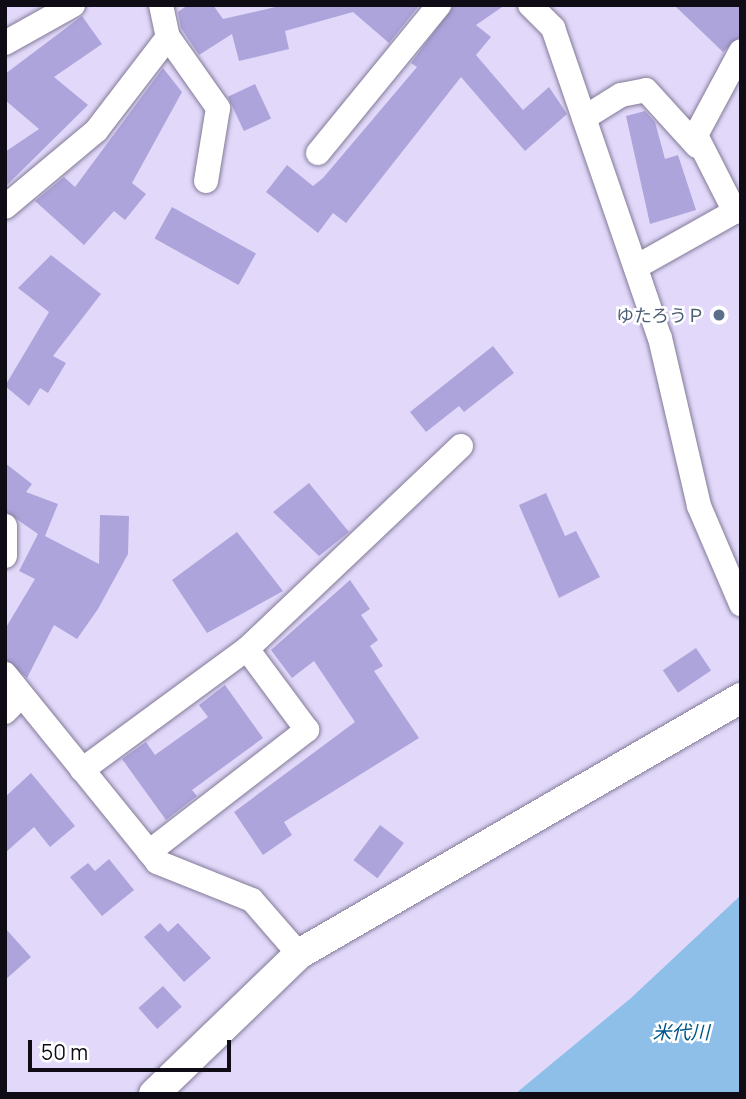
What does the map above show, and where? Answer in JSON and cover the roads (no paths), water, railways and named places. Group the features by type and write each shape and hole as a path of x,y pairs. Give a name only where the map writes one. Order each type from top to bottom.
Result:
{"street":[{"path":"5,43 73,5"},
{"path":"161,5 168,37 218,108 206,181"},
{"path":"318,153 439,5"},
{"path":"530,5 553,28 660,338 699,506 741,604"},
{"path":"5,206 96,131 168,37"},
{"path":"696,146 741,51"},
{"path":"584,118 621,95 646,90 696,146 738,210 636,267"},
{"path":"82,770 247,649 461,446"},
{"path":"5,526 5,556"},
{"path":"149,852 307,730 247,649"},
{"path":"5,674 13,704 82,770 157,862 252,900 299,954"},
{"path":"153,1094 299,954 741,698"}],"water":[{"name":"米代川","path":"741,895 741,1094 515,1094 631,998"}],"place":[{"name":"ゆたろうＰ","path":"719,315"}]}
